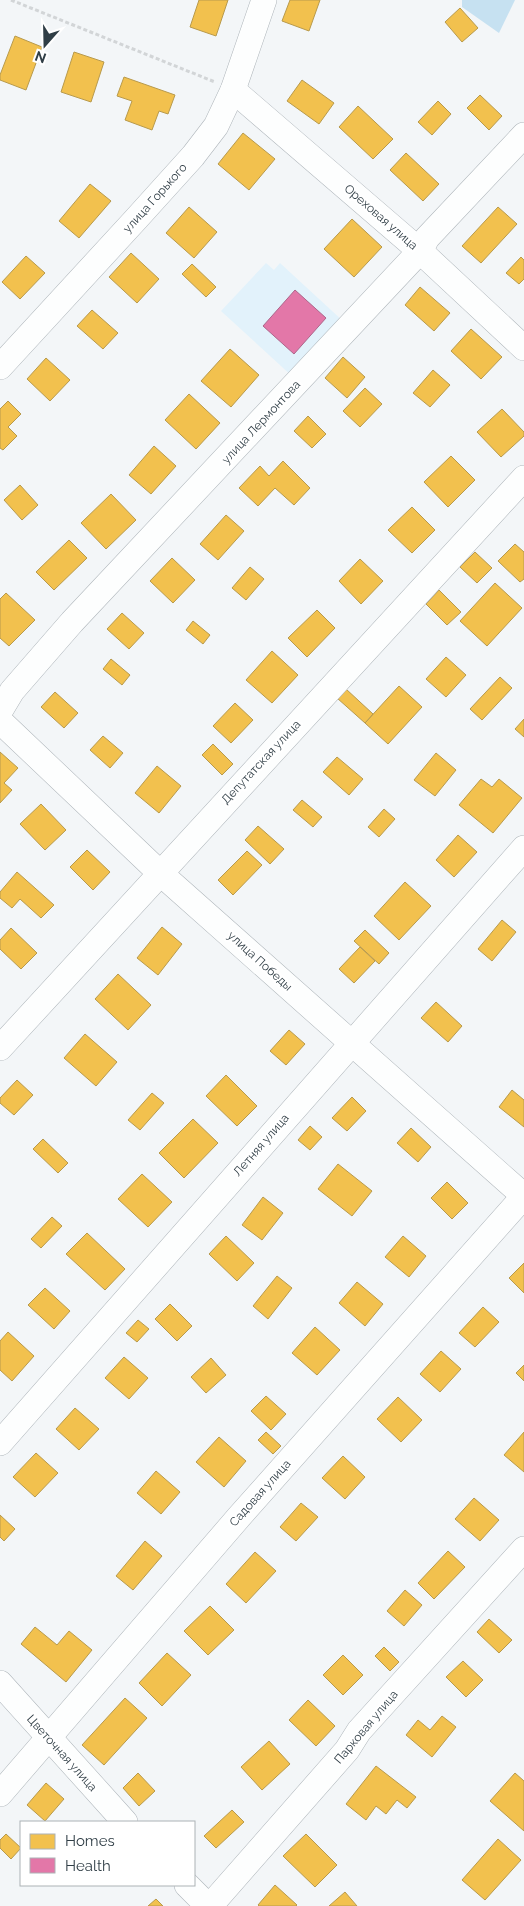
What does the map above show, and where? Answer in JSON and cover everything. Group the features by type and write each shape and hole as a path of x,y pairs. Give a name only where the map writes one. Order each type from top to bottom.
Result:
{"street":[{"name":"улица Горького","path":"0,367 193,156 216,126 233,90 264,0"},
{"name":"Ореховая улица","path":"233,90 420,251 524,348"},
{"name":"улица Лермонтова","path":"0,711 12,691 72,622 420,251 427,238 524,135"},
{"name":"Депутатская улица","path":"0,1048 524,478"},
{"name":"улица Победы","path":"0,721 160,873 524,1196"},
{"name":"Летняя улица","path":"0,1443 524,848"},
{"name":"Садовая улица","path":"0,1794 238,1518 524,1196"},
{"name":"Парковая улица","path":"209,1906 347,1750 359,1731 524,1549"},
{"name":"Цветочная улица","path":"0,1683 124,1821"},
{"path":"187,1886 209,1906"}],"path":[{"path":"12,0 233,90"}],"shaded area":[{"path":"462,0 515,0 499,33 462,7"},
{"path":"266,263 274,270 280,263 344,322 293,377 221,311"}],"building: Homes":[{"path":"199,0 228,0 216,36 190,27"},
{"path":"290,0 320,0 309,31 282,21"},
{"path":"460,8 478,28 462,42 445,22"},
{"path":"15,36 42,47 26,90 0,80 0,75"},
{"path":"74,52 104,62 91,102 61,92"},
{"path":"124,77 175,95 168,114 159,111 152,130 125,120 132,101 117,96"},
{"path":"302,80 334,103 319,124 287,101"},
{"path":"480,95 502,116 489,130 467,108"},
{"path":"438,101 451,114 432,135 418,122"},
{"path":"358,106 393,139 373,159 339,127"},
{"path":"243,133 275,159 249,190 218,164"},
{"path":"406,153 439,184 423,201 390,170"},
{"path":"90,184 111,201 79,238 59,221"},
{"path":"189,207 217,232 194,258 166,233"},
{"path":"498,207 517,224 481,263 462,246"},
{"path":"352,219 382,247 354,277 324,249"},
{"path":"131,253 159,279 137,303 109,277"},
{"path":"26,256 45,273 20,299 2,282"},
{"path":"521,257 524,260 524,279 519,284 506,273"},
{"path":"192,264 216,287 206,297 182,274"},
{"path":"420,287 450,313 434,331 405,305"},
{"path":"92,310 118,333 103,349 77,326"},
{"path":"471,329 502,357 481,379 451,351"},
{"path":"230,349 259,375 231,407 201,381"},
{"path":"343,357 365,377 347,398 325,378"},
{"path":"46,358 70,380 50,401 27,379"},
{"path":"433,370 450,385 430,407 413,393"},
{"path":"365,388 382,404 360,427 343,411"},
{"path":"189,394 220,423 196,449 165,420"},
{"path":"8,401 21,414 8,427 17,436 3,450 0,448 0,409"},
{"path":"502,409 524,432 524,436 501,457 477,432"},
{"path":"308,416 326,434 312,448 294,431"},
{"path":"154,446 176,466 151,494 129,475"},
{"path":"451,456 475,480 448,507 424,482"},
{"path":"283,461 310,488 294,505 275,488 258,506 239,488 260,466 269,476"},
{"path":"20,485 38,505 22,520 4,500"},
{"path":"111,494 136,520 106,549 81,523"},
{"path":"412,507 435,530 412,553 388,530"},
{"path":"226,515 244,531 218,560 200,544"},
{"path":"69,540 87,558 54,590 36,572"},
{"path":"515,544 524,552 524,579 520,582 498,561"},
{"path":"475,552 492,568 477,583 460,567"},
{"path":"172,558 195,580 173,603 150,581"},
{"path":"360,559 383,581 361,604 339,581"},
{"path":"250,567 264,579 246,600 232,588"},
{"path":"495,583 522,608 487,646 460,621"},
{"path":"439,590 461,612 447,625 426,604"},
{"path":"6,593 35,620 9,646 0,638 0,599"},
{"path":"317,610 335,628 307,657 288,638"},
{"path":"122,613 144,633 129,649 107,629"},
{"path":"193,621 210,635 203,644 186,630"},
{"path":"272,651 298,675 272,703 246,680"},
{"path":"446,657 466,675 446,697 426,679"},
{"path":"111,659 130,675 122,685 103,669"},
{"path":"500,677 512,688 482,720 470,709"},
{"path":"399,686 422,707 388,744 365,723"},
{"path":"346,689 373,714 365,723 337,698"},
{"path":"55,692 78,713 64,728 41,707"},
{"path":"235,703 253,720 231,743 213,726"},
{"path":"524,719 524,737 515,729"},
{"path":"103,736 123,753 110,768 90,750"},
{"path":"213,744 233,764 222,775 202,755"},
{"path":"0,752 18,768 4,783 12,790 0,803"},
{"path":"436,753 456,770 435,796 414,780"},
{"path":"337,757 363,779 349,795 323,772"},
{"path":"157,766 181,786 159,813 135,793"},
{"path":"481,779 492,787 499,779 522,798 493,833 459,805"},
{"path":"302,800 322,817 313,827 293,810"},
{"path":"41,804 66,830 45,850 20,824"},
{"path":"384,809 395,819 379,837 368,827"},
{"path":"258,826 284,849 270,864 245,840"},
{"path":"458,835 477,852 454,877 436,860"},
{"path":"87,850 110,872 93,890 70,867"},
{"path":"247,851 262,865 233,895 218,880"},
{"path":"17,872 54,905 41,918 20,899 12,908 0,898 0,892"},
{"path":"405,882 431,906 399,940 374,916"},
{"path":"502,920 516,932 492,961 478,949"},
{"path":"162,927 182,944 158,975 137,958"},
{"path":"11,928 37,953 21,969 0,949 0,940"},
{"path":"365,930 389,953 379,964 354,941"},
{"path":"360,947 375,961 354,983 339,969"},
{"path":"118,974 151,1005 128,1030 95,999"},
{"path":"436,1002 462,1026 448,1042 421,1018"},
{"path":"289,1030 305,1044 286,1065 270,1051"},
{"path":"85,1034 117,1062 96,1086 64,1058"},
{"path":"226,1075 257,1106 237,1126 206,1096"},
{"path":"17,1080 33,1095 14,1115 0,1103 0,1098"},
{"path":"512,1090 524,1100 524,1127 499,1107"},
{"path":"152,1093 164,1103 140,1130 128,1120"},
{"path":"352,1097 366,1111 347,1131 332,1118"},
{"path":"193,1119 218,1143 184,1178 159,1153"},
{"path":"310,1126 322,1137 310,1150 298,1140"},
{"path":"411,1128 431,1147 418,1162 397,1143"},
{"path":"43,1139 68,1163 58,1173 33,1149"},
{"path":"338,1164 372,1191 352,1216 318,1189"},
{"path":"142,1174 172,1202 148,1227 118,1199"},
{"path":"447,1182 468,1203 452,1219 431,1198"},
{"path":"263,1197 283,1213 262,1240 242,1225"},
{"path":"52,1217 62,1226 41,1248 31,1239"},
{"path":"87,1233 125,1269 105,1290 66,1254"},
{"path":"226,1236 254,1263 237,1281 209,1254"},
{"path":"403,1236 426,1256 409,1277 385,1257"},
{"path":"524,1263 524,1293 509,1278"},
{"path":"277,1276 292,1288 268,1319 253,1306"},
{"path":"357,1282 383,1304 365,1326 339,1303"},
{"path":"45,1288 70,1311 54,1329 28,1305"},
{"path":"170,1304 192,1326 177,1341 155,1319"},
{"path":"483,1307 499,1322 475,1347 459,1333"},
{"path":"138,1320 149,1329 137,1342 126,1333"},
{"path":"315,1327 340,1350 317,1375 292,1353"},
{"path":"8,1332 34,1356 12,1381 0,1370 0,1341"},
{"path":"441,1351 461,1369 440,1392 420,1374"},
{"path":"124,1357 148,1378 129,1399 105,1378"},
{"path":"211,1358 226,1375 206,1393 191,1377"},
{"path":"524,1365 524,1381 516,1373"},
{"path":"266,1396 286,1414 271,1430 251,1411"},
{"path":"398,1397 422,1420 401,1442 377,1419"},
{"path":"75,1408 99,1429 79,1450 56,1429"},
{"path":"266,1432 281,1446 273,1454 258,1440"},
{"path":"524,1432 524,1472 504,1455"},
{"path":"219,1437 246,1461 224,1487 196,1462"},
{"path":"36,1453 58,1473 35,1497 13,1477"},
{"path":"343,1456 365,1477 345,1499 322,1478"},
{"path":"156,1471 180,1492 161,1514 137,1493"},
{"path":"474,1498 499,1520 480,1541 455,1519"},
{"path":"301,1503 318,1517 296,1541 280,1527"},
{"path":"0,1515 15,1529 4,1541 0,1537"},
{"path":"145,1541 162,1556 133,1590 116,1576"},
{"path":"448,1551 465,1567 434,1599 418,1583"},
{"path":"255,1552 276,1571 246,1603 226,1584"},
{"path":"405,1590 422,1605 404,1626 387,1611"},
{"path":"210,1606 234,1630 208,1655 184,1631"},
{"path":"489,1619 512,1640 499,1653 477,1632"},
{"path":"35,1627 57,1645 69,1631 92,1650 66,1682 21,1644"},
{"path":"384,1647 399,1662 390,1671 375,1656"},
{"path":"167,1653 191,1675 162,1706 139,1683"},
{"path":"343,1655 363,1675 343,1695 323,1675"},
{"path":"463,1661 483,1680 466,1697 446,1677"},
{"path":"125,1698 147,1718 104,1765 82,1745"},
{"path":"308,1700 335,1726 316,1746 289,1720"},
{"path":"442,1716 456,1727 432,1757 406,1735 418,1720 430,1730"},
{"path":"269,1741 290,1764 262,1790 241,1767"},
{"path":"376,1766 416,1797 407,1808 397,1800 386,1814 376,1806 366,1820 346,1804"},
{"path":"138,1773 155,1791 139,1806 123,1788"},
{"path":"515,1773 524,1781 524,1831 490,1801"},
{"path":"46,1783 64,1799 45,1821 27,1805"},
{"path":"232,1810 244,1822 216,1848 204,1836"},
{"path":"6,1834 20,1849 11,1859 0,1848 0,1840"},
{"path":"306,1834 337,1865 315,1887 283,1856"},
{"path":"498,1839 521,1860 485,1900 462,1880"},
{"path":"275,1885 297,1905 259,1906"},
{"path":"345,1892 357,1906 329,1906"},
{"path":"156,1899 163,1906 148,1906"}],"building: Health":[{"path":"295,290 326,318 294,354 263,326"}]}
